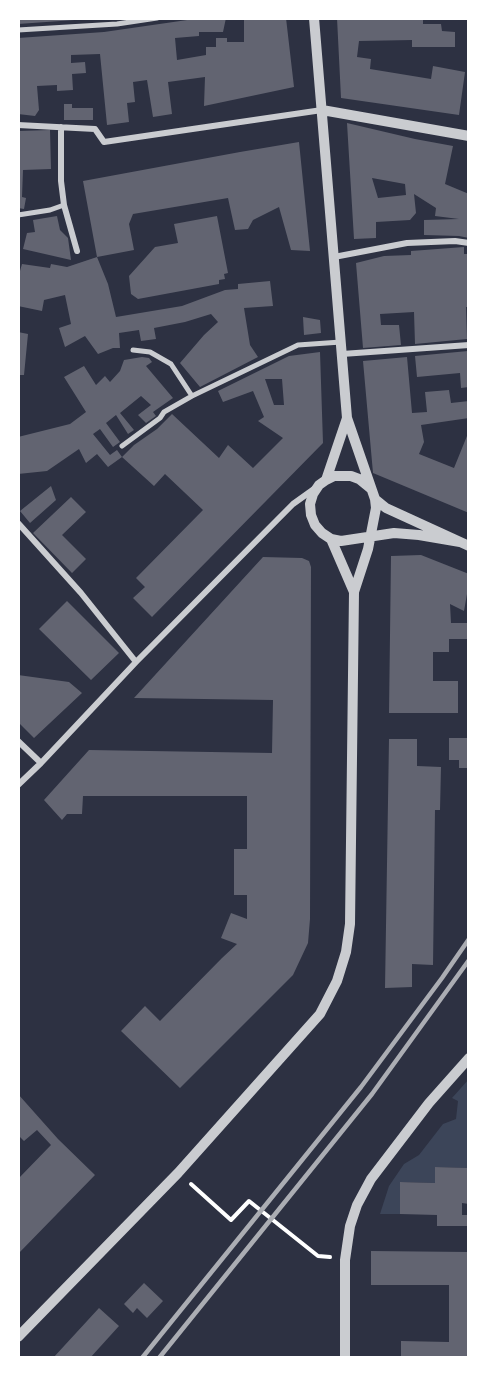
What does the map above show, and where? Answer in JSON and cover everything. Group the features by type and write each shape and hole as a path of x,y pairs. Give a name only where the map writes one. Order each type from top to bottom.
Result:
{"street":[{"path":"18,30 117,24 157,18"},
{"path":"18,1337 178,1173 320,1014 337,981 346,952 350,924 354,592 375,516 373,495 347,418 314,18"},
{"path":"18,125 95,129 104,142 321,110 469,136"},
{"path":"62,127 61,181 64,205 77,251"},
{"path":"18,215 50,210 64,205"},
{"path":"334,257 407,243 455,241 469,243"},
{"path":"122,446 160,418 164,412 298,345 341,342"},
{"path":"342,354 469,345"},
{"path":"133,350 150,352 171,364 192,396"},
{"path":"347,418 322,482 313,494 310,504 315,525 322,533 331,539 341,541 394,533 464,544"},
{"path":"18,785 293,504 322,482 342,475 359,479 386,508 464,544"},
{"path":"351,540 366,531 375,516"},
{"path":"18,523 81,593 136,662"},
{"path":"331,539 354,592"},
{"path":"18,741 41,763"},
{"path":"345,1358 345,1260 350,1226 357,1204 371,1179 421,1112 469,1058"}],"path":[{"path":"178,1173 231,1220 249,1201 318,1256"}],"shaded area":[{"path":"469,1079 469,1168 435,1167 435,1183 401,1182 400,1214 380,1214 389,1186 404,1164 419,1155 443,1124 456,1119 458,1101 452,1098"}],"building":[{"path":"18,18 89,18 89,19 18,24"},
{"path":"201,18 226,18 223,32 199,32 199,36 175,38 177,60 206,55 206,47 216,47 216,38 227,38 227,42 244,42 244,18 286,18 294,87 204,106 205,77 168,82 172,114 153,117 147,80 133,82 135,102 127,103 129,122 107,125 100,54 71,55 71,63 85,62 86,73 72,74 73,90 57,91 57,85 37,86 39,110 35,116 18,114 18,38 104,32"},
{"path":"337,18 423,18 423,24 441,24 442,31 455,32 455,47 412,47 412,40 359,41 357,57 371,59 370,69 431,79 433,66 465,72 459,115 341,98"},
{"path":"64,104 72,104 72,108 93,108 93,120 64,120"},
{"path":"347,123 453,146 445,184 469,194 469,238 424,235 424,220 459,219 435,216 436,208 414,194 416,213 410,220 376,222 376,238 354,239","holes":["372,178 405,184 406,195 378,198"]},
{"path":"50,130 51,169 23,170 22,197 26,198 24,209 18,208 18,131"},
{"path":"299,142 310,251 291,250 279,207 253,220 248,229 235,230 228,198 133,214 129,224 134,250 97,257 83,181"},
{"path":"57,216 60,230 68,238 71,260 23,249 27,233 35,232 33,220"},
{"path":"217,216 228,273 224,274 225,279 219,280 219,284 138,299 131,294 129,276 155,247 178,243 174,224"},
{"path":"464,247 464,254 469,254 467,339 415,344 414,312 380,314 381,325 399,325 401,345 363,348 356,263 384,256 411,255 411,251"},
{"path":"97,257 108,284 116,317 182,306 225,290 238,289 238,284 270,281 273,306 244,308 250,345 258,357 200,387 180,363 218,322 211,314 154,328 156,339 141,341 139,330 119,333 120,348 113,348 98,354 85,336 65,347 59,328 71,324 65,295 44,300 42,311 18,306 18,278 22,264 50,268 51,264 67,267"},
{"path":"303,317 320,320 321,333 304,335"},
{"path":"18,332 28,334 24,375 18,375"},
{"path":"468,351 469,387 461,388 460,373 417,377 415,356"},
{"path":"320,352 323,443 152,617 133,598 145,587 136,578 203,510 165,474 154,486 122,457 172,414 219,458 228,445 253,468 283,438 258,421 264,417 253,391 223,402 218,391 289,356","holes":["265,379 282,379 284,405 274,405"]},
{"path":"407,357 412,413 427,412 425,392 449,390 451,403 469,401 469,418 421,425 424,442 419,454 454,468 469,431 469,513 373,473 363,361"},
{"path":"149,358 152,362 146,366 173,398 153,412 156,416 146,423 138,415 151,405 141,396 120,413 134,430 128,434 116,415 106,423 120,442 113,447 100,429 93,434 110,455 117,450 122,457 108,467 97,454 86,463 79,449 47,471 18,474 18,437 70,424 86,412 64,377 84,366 96,385 105,376 110,382 120,371 124,360"},
{"path":"51,486 56,500 30,523 20,511"},
{"path":"71,497 86,512 62,535 86,559 72,573 33,533"},
{"path":"421,555 469,574 469,595 467,594 464,611 450,604 451,623 467,623 467,639 449,639 449,652 433,652 433,681 458,681 458,713 389,713 391,556"},
{"path":"263,557 302,558 309,561 311,567 310,919 308,943 293,975 180,1088 121,1031 145,1006 160,1021 237,944 221,938 231,913 247,919 247,895 234,895 234,849 247,849 247,796 83,796 82,814 67,814 62,820 44,800 89,750 272,753 273,700 134,698"},
{"path":"67,601 119,653 91,680 39,629"},
{"path":"18,675 69,682 82,693 34,738 18,722"},
{"path":"449,738 469,738 469,768 459,768 459,760 449,760"},
{"path":"389,739 417,739 417,766 441,767 440,810 435,810 433,965 412,964 412,987 385,988"},
{"path":"18,1094 58,1139 95,1175 18,1254 18,1179 51,1145 37,1130 24,1141 18,1135"},
{"path":"435,1167 469,1168 469,1204 462,1203 462,1215 469,1215 469,1226 437,1226 437,1215 400,1214 400,1182 435,1183"},
{"path":"371,1251 469,1252 469,1358 401,1358 401,1341 449,1342 449,1285 371,1285"},
{"path":"144,1283 163,1301 147,1318 137,1308 133,1313 124,1304"},
{"path":"99,1308 119,1326 90,1358 53,1358"}],"railway":[{"path":"142,1358 361,1087 469,939"},
{"path":"159,1358 372,1094 469,960"}]}
